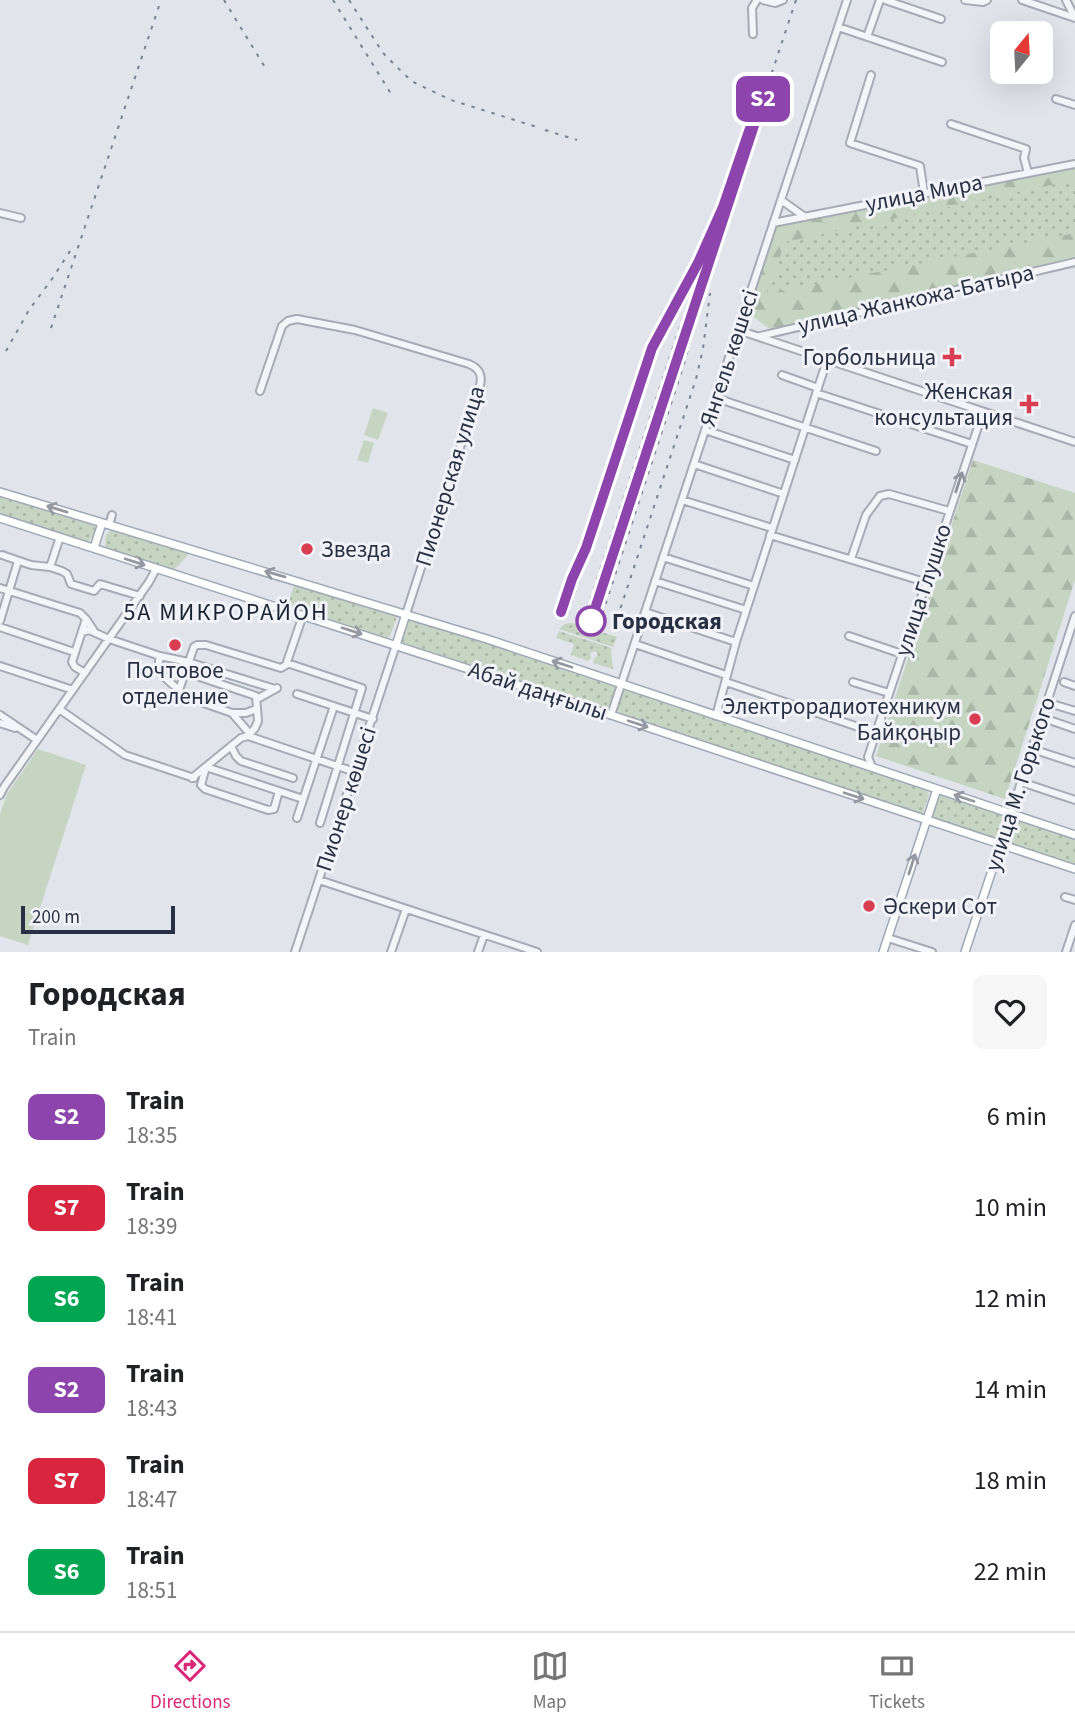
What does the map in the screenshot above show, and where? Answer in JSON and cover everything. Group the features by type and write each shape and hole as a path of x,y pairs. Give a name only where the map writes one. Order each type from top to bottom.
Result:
{"main road":[{"name":"Абай даңғылы","path":"0,492 487,639 1075,835"},
{"name":"Абай даңғылы","path":"0,518 611,715 1075,869"},
{"path":"94,548 102,521"},
{"name":"Пионерская улица","path":"396,645 406,614"},
{"path":"883,952 937,789"},
{"name":"улица М. Горького","path":"965,952 1011,813"}],"street":[{"path":"753,34 752,8 757,0"},
{"path":"763,0 775,3 783,0"},
{"name":"Янгель көшесі","path":"611,715 847,0"},
{"path":"867,37 882,0 941,19"},
{"path":"965,0 987,0"},
{"path":"1022,0 1075,18"},
{"path":"1065,1 1075,18"},
{"path":"838,27 942,62"},
{"path":"871,75 850,143 920,166 924,193"},
{"path":"1056,99 1075,105"},
{"path":"951,124 1026,149 1024,158 1028,173"},
{"name":"улица Мира","path":"773,223 1075,164"},
{"path":"781,200 805,217"},
{"path":"0,213 21,218"},
{"name":"улица Жанкожа-Батыра","path":"758,337 1075,262"},
{"name":"Пионерская улица","path":"260,391 282,326 297,318 355,330 469,364 477,369 481,377 479,389 406,614"},
{"path":"738,330 983,412 1055,439 1075,442"},
{"path":"716,716 736,642 827,360"},
{"path":"782,375 817,391 972,444"},
{"path":"716,398 876,451"},
{"name":"улица Глушко","path":"872,768 868,757 983,412"},
{"path":"705,430 795,460"},
{"path":"694,464 784,494"},
{"path":"850,559 866,515 880,496 889,494 949,511"},
{"path":"682,500 850,559 925,582"},
{"path":"102,521 112,515"},
{"path":"50,567 60,537"},
{"path":"2,555 41,567 50,567 67,574 71,584 94,591 100,584 139,596"},
{"path":"663,557 754,586"},
{"path":"0,621 18,561"},
{"path":"0,795 156,569"},
{"path":"655,581 746,610"},
{"path":"0,588 80,613 94,632"},
{"path":"645,612 736,642"},
{"path":"179,690 194,647 202,645 281,668 287,663 303,615"},
{"name":"улица М. Горького","path":"1011,813 1075,616"},
{"path":"85,673 72,665 86,619"},
{"path":"0,627 74,652"},
{"path":"82,632 89,630 160,656 276,688 257,699"},
{"path":"849,636 902,654"},
{"path":"635,643 876,733"},
{"name":"Пионер көшесі","path":"295,952 396,645"},
{"path":"160,656 159,670 184,697 232,713 246,713 256,709"},
{"path":"287,663 362,688 320,823"},
{"path":"0,666 73,690"},
{"path":"185,672 255,695 257,699 256,728 192,778"},
{"path":"853,682 889,693"},
{"path":"1064,682 1075,686"},
{"path":"297,694 373,719"},
{"path":"1052,704 1075,711"},
{"path":"297,818 334,706"},
{"path":"59,709 132,759 202,781"},
{"path":"232,713 249,735 355,772"},
{"path":"0,715 37,740"},
{"path":"1052,721 1075,729"},
{"path":"0,723 21,730"},
{"path":"206,767 201,785 205,789 268,810 274,809 290,777 241,761 236,757 232,746"},
{"path":"1032,749 1075,763"},
{"path":"206,767 303,799"},
{"path":"1021,782 1075,800"},
{"path":"319,880 484,934 513,948 537,952"},
{"path":"1065,897 1075,900"},
{"path":"391,952 406,908"},
{"path":"1066,952 1075,925"},
{"path":"478,952 484,934"},
{"path":"888,938 932,952"}],"green space":[{"path":"1075,167 1075,258 771,330 752,316 749,309 777,226"},
{"path":"1075,180 1075,233 766,294 785,242"},
{"path":"373,408 388,413 378,440 364,435"},
{"path":"364,440 374,443 368,463 357,460"},
{"path":"973,460 1075,493 1075,580 1005,799 876,756"},
{"path":"0,496 94,524 94,534 86,542 0,515"},
{"path":"112,529 191,552 173,571 105,549 106,535"},
{"path":"295,582 394,613 397,617 390,636 385,639 287,608"},
{"path":"411,617 614,685 616,690 609,708 602,710 404,645 400,639 407,619"},
{"path":"572,623 617,637 613,647 559,629"},
{"path":"559,631 612,648 613,669 593,663 598,655 595,651 590,653 591,658 588,661 571,655 574,644 556,638"},
{"path":"627,688 926,788 929,794 923,813 918,815 620,715 617,707 623,690"},
{"path":"38,749 86,765 28,945 0,936 0,814 7,794"},
{"path":"939,794 1005,815 1000,837 996,839 934,820 931,816"},
{"path":"1016,818 1075,837 1075,866 1009,844"}],"railway":[{"path":"51,328 161,0"},
{"path":"224,0 266,69"},
{"path":"333,0 393,97"},
{"path":"349,0 383,53 415,83 451,100 540,128"},
{"path":"599,624 685,361 711,256 796,0"},
{"path":"545,130 577,140"},
{"path":"568,614 652,358 705,248"},
{"path":"6,351 29,310 70,251"},
{"path":"584,619 679,329 694,291"},
{"path":"614,628 696,379 710,293"}],"train":[{"name":"S2","path":"561,612 586,548 652,348 698,263 723,207 763,98 591,621"}],"place":[{"name":"Горбольница","path":"952,357"},
{"name":"Женская консультация","path":"1029,404"},
{"name":"Звезда","path":"307,549"},
{"name":"Городская","path":"591,621"},
{"name":"Почтовое отделение","path":"175,645"},
{"name":"Электрорадиотехникум Байқоңыр","path":"975,719"},
{"name":"Әскери Сот","path":"869,906"}],"district":[{"name":"5А МИКРОРАЙОН","path":"226,612"}]}
